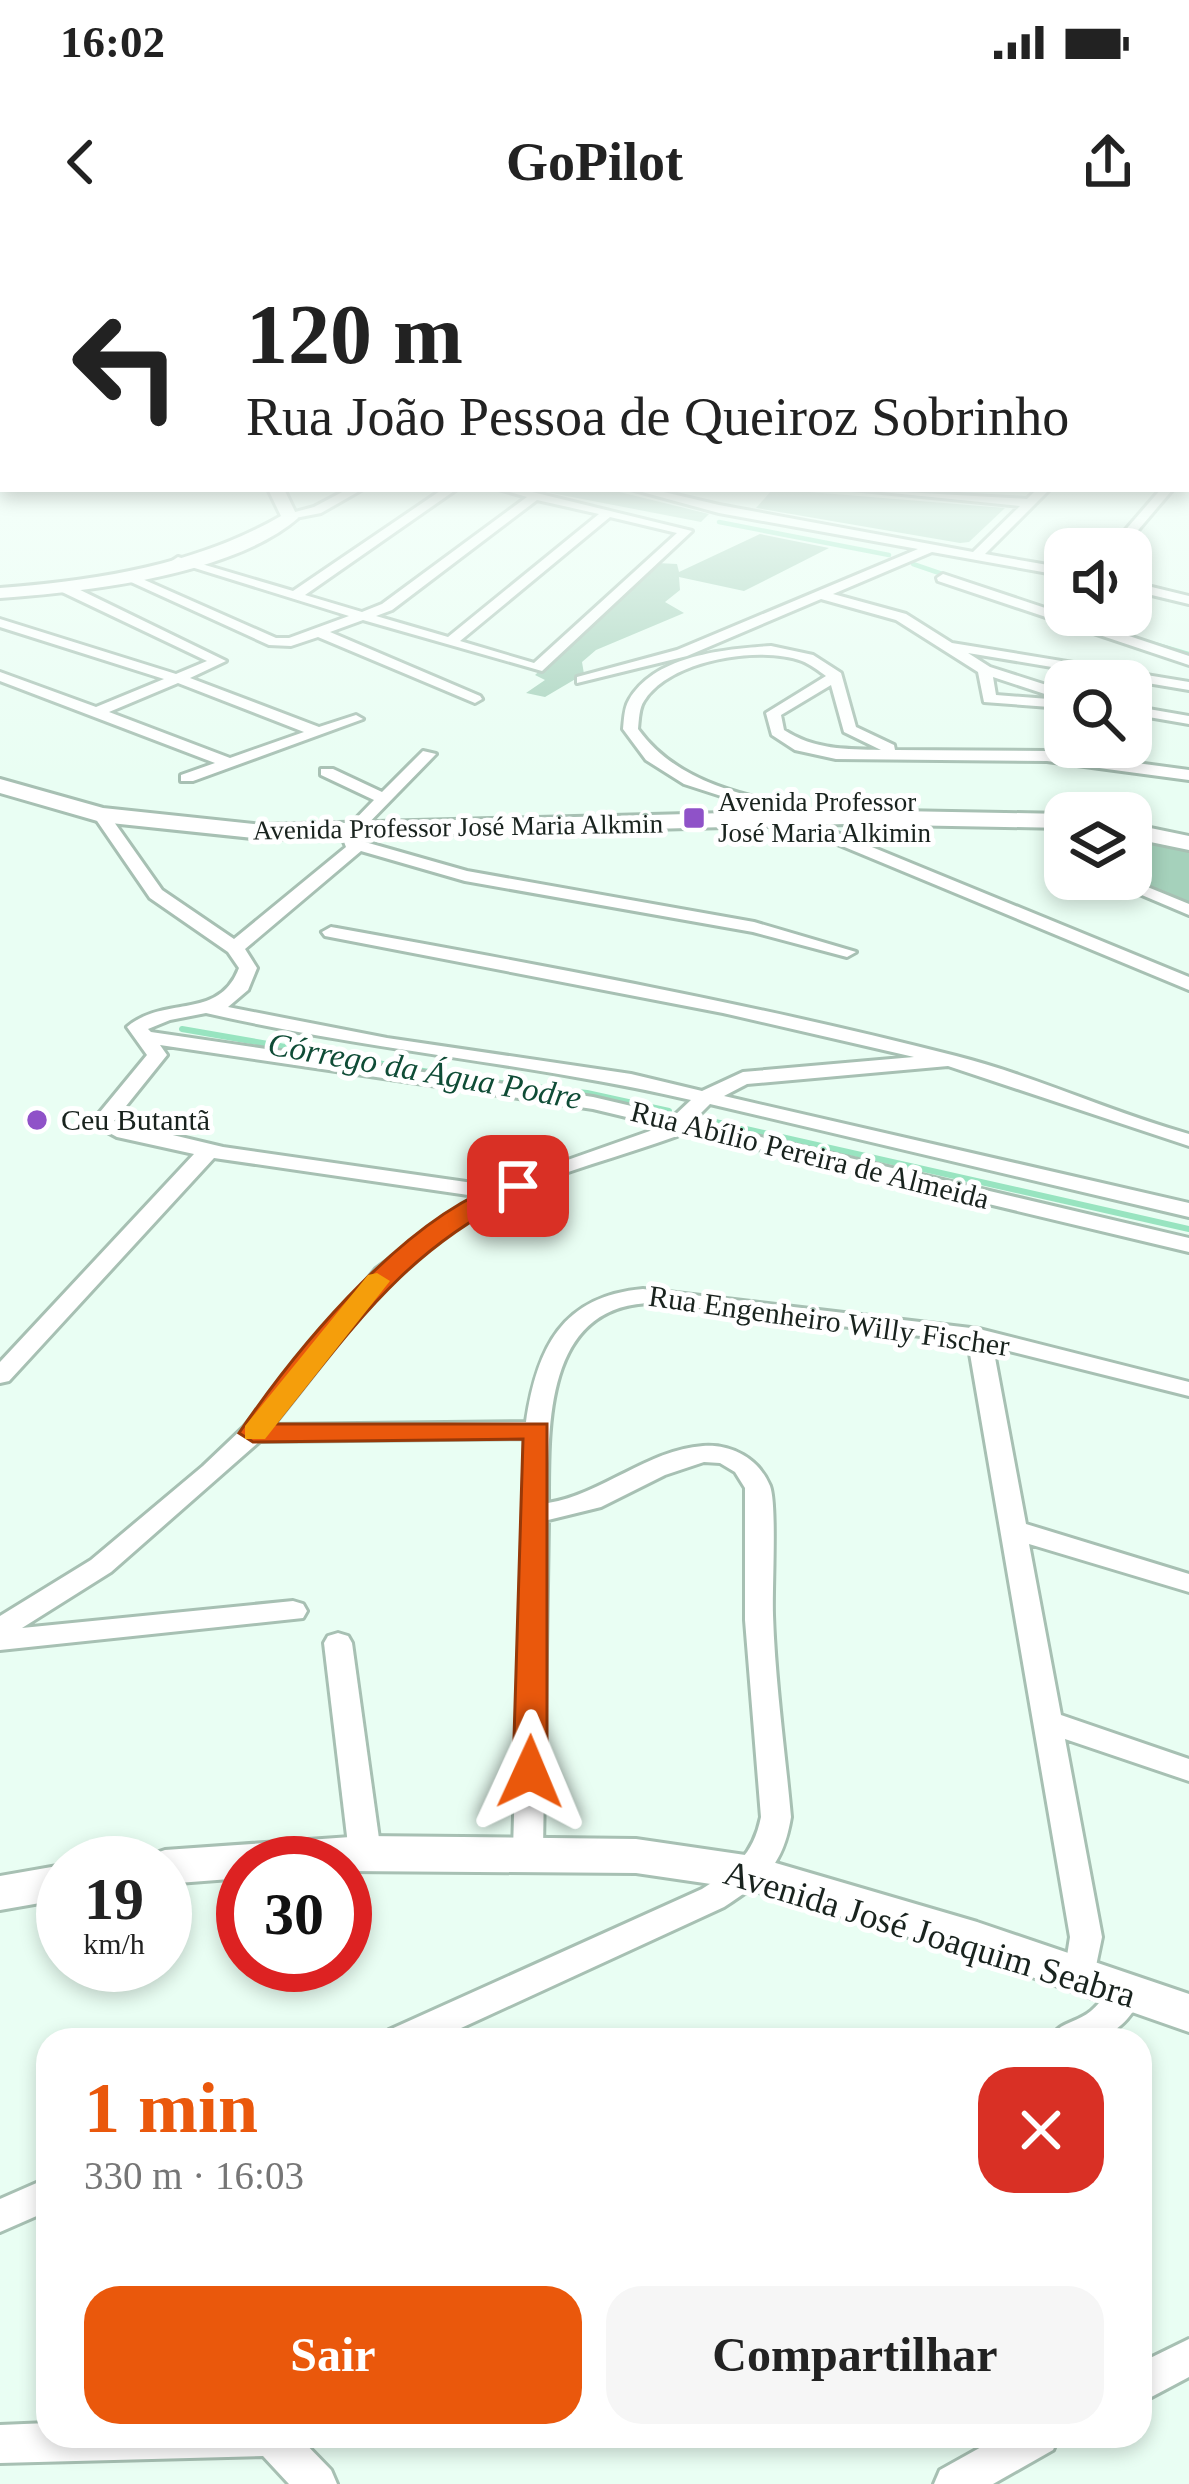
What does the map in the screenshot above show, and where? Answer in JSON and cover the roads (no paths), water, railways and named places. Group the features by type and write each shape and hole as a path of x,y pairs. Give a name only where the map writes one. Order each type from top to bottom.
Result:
{"main road":[{"path":"0,593 67,589 153,569"},
{"name":"Avenida Professor José Maria Alkmin","path":"0,786 101,815 352,840 825,818 1044,820"},
{"path":"1152,835 1189,843"},
{"name":"Avenida José Joaquim Seabra","path":"372,1853 528,1850 636,1856 752,1873 1189,2013"},
{"path":"0,1893 36,1887"}],"street":[{"path":"204,569 537,668 643,569"},
{"path":"294,596 334,569"},
{"path":"126,577 285,643 386,607 438,569"},
{"path":"449,643 540,569"},
{"path":"880,569 657,662 582,680 623,694 669,671 737,650 805,657 836,676 849,729 899,752"},
{"path":"943,578 1189,661"},
{"path":"67,589 219,661 97,712"},
{"path":"1152,591 1189,598"},
{"path":"819,594 901,617 985,670 1044,692"},
{"path":"0,623 182,680 318,732"},
{"path":"320,633 476,699"},
{"path":"944,645 1189,686"},
{"path":"985,670 985,693 994,700 1044,700"},
{"path":"0,676 229,764"},
{"path":"836,676 781,705 771,719 777,732 816,752 1060,757 1189,775"},
{"path":"623,694 643,749 674,772 727,793 825,818"},
{"path":"1152,714 1189,720"},
{"path":"187,778 356,719"},
{"path":"235,948 352,840 382,798 428,754"},
{"path":"327,772 382,798"},
{"path":"727,793 765,820"},
{"path":"101,815 156,894 235,948 246,961 246,978 231,998 211,1009"},
{"path":"792,820 1189,985"},
{"path":"352,840 465,876 754,927 847,952"},
{"path":"1152,895 1189,910"},
{"path":"331,932 650,992 950,1060 1189,1140"},
{"name":"Rua Abílio Pereira de Almeida","path":"1189,1210 707,1096 211,1009 149,1018 137,1027 143,1037 560,1098 1189,1245"},
{"path":"143,1037 158,1049 158,1055 103,1116 104,1126 211,1148 496,1192"},
{"path":"0,1629 101,1566 253,1433 383,1274 441,1226 496,1192 627,1150 680,1126 707,1096 727,1084 761,1076 950,1060"},
{"path":"0,1376 211,1148"},
{"name":"Rua Engenheiro Willy Fischer","path":"528,1850 537,1430 557,1350 583,1317 622,1294 979,1336 1189,1389"},
{"path":"979,1336 1086,1937 1080,1975"},
{"path":"253,1433 537,1430"},
{"path":"428,2028 669,1922 752,1873 771,1844 776,1817 759,1620 758,1488 753,1476 719,1456 684,1456 591,1501 536,1513"},
{"path":"1012,1529 1189,1583"},
{"path":"0,1640 292,1611"},
{"path":"338,1643 363,1836"},
{"path":"1051,1723 1189,1770"},
{"path":"1092,2028 1129,1991"},
{"path":"0,2216 36,2200"},
{"path":"1152,2379 1185,2364"},
{"path":"0,2444 36,2443"},
{"path":"282,2448 317,2484"},
{"path":"954,2484 1018,2448"}],"waterway":[{"path":"927,569 951,577"},
{"path":"1147,642 1189,654"},
{"name":"Córrego da Água Podre","path":"182,1029 458,1077"},
{"name":"Córrego da Água Podre","path":"485,1081 587,1093 669,1111"},
{"name":"Córrego da Água Podre","path":"711,1121 1189,1229"}],"place":[{"name":"Avenida Professor José Maria Alkimin","path":"694,818"},
{"name":"Ceu Butantã","path":"37,1120"}]}
